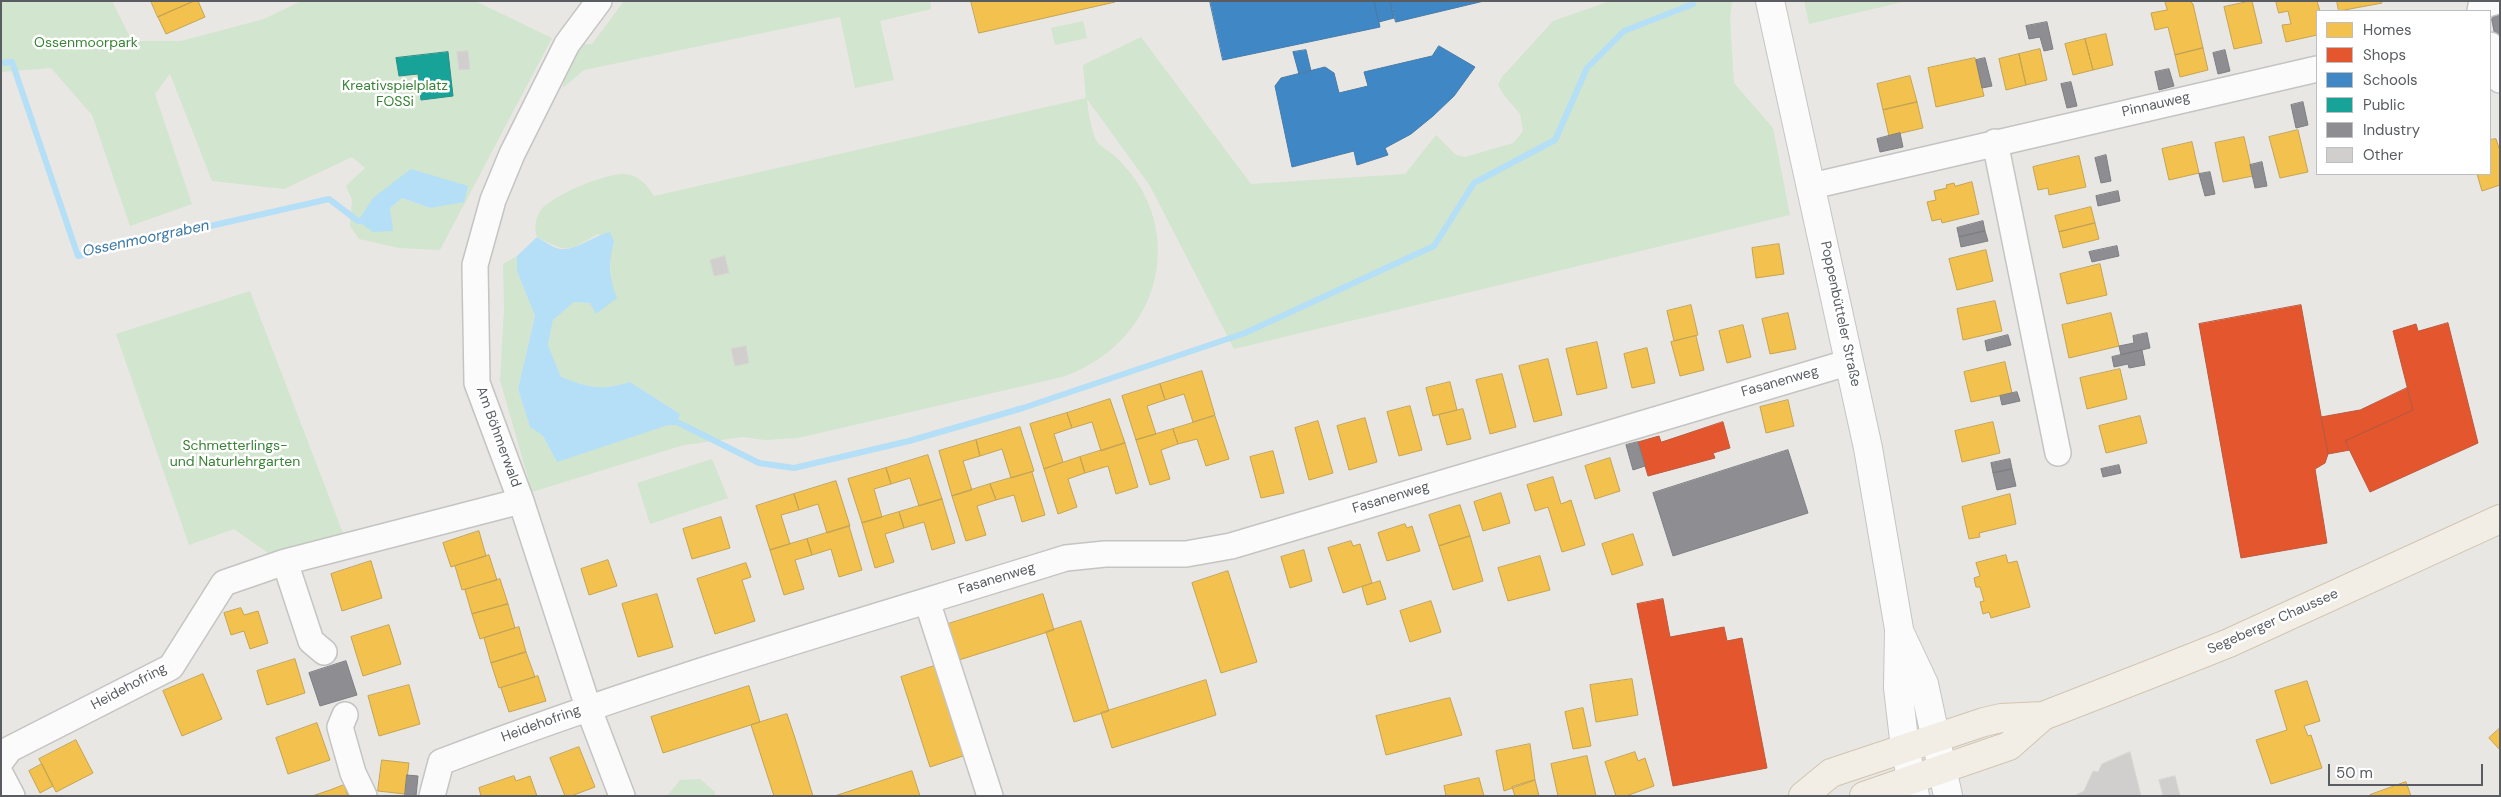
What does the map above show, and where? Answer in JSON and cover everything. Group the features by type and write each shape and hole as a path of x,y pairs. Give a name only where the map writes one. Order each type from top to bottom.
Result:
{"main road":[{"name":"Poppenbütteler Straße","path":"1770,1 1868,448 1899,629 1897,682 1905,748 1913,788"},
{"name":"Segeberger Chaussee","path":"1803,796 1832,773 1935,737 2001,718 2043,716 2229,643 2500,519"},
{"name":"Poppenbütteler Straße","path":"1899,629 1924,684 1945,783"},
{"name":"Segeberger Chaussee","path":"1864,796 1945,783 2009,746 2043,716"}],"street":[{"name":"Am Böhmerwald","path":"600,1 567,44 512,154 493,200 475,265 477,383 521,501 588,707 622,796"},
{"path":"2480,10 2481,6 2497,1"},
{"path":"2491,48 2500,80"},
{"name":"Pinnauweg","path":"1812,186 1995,142 2316,69"},
{"path":"1995,142 2058,453"},
{"name":"Fasanenweg","path":"588,707 1066,558 1105,554 1186,554 1231,546 1850,362"},
{"name":"Heidehofring","path":"1,761 10,749 171,667 224,584 285,562 521,501"},
{"path":"285,562 311,640 324,652"},
{"path":"927,601 990,796"},
{"name":"Heidehofring","path":"432,796 441,762 588,707"},
{"path":"345,715 340,727 353,773 364,796"},
{"path":"1,775 12,796"}],"green space":[{"path":"1,1 112,1 132,41 181,41 264,19 301,1 475,1 552,38 440,250 399,248 359,239 350,226 352,200 346,186 365,168 352,157 284,189 212,181 170,74 155,94 192,204 130,226 92,115 51,68 1,72","holes":["466,195 430,208 402,198 390,208 392,231 373,198"]},
{"path":"624,1 930,1 931,9 880,21 894,80 855,88 840,17 584,70 563,88 567,44 592,44"},
{"path":"1610,1 1732,1 1730,19 1734,83 1773,128 1790,215 1234,349 1150,186 1087,99 1090,120 1096,140 1114,155 1142,190 1154,219 1158,248 1156,276 1147,302 1133,326 1114,348 1090,365 1062,377 798,438 765,440 743,437 684,445 532,492 500,380 504,309 503,264 517,256 517,271 535,316 518,389 530,427 543,436 557,462 680,414 630,382 610,387 595,387 561,377 548,345 553,320 574,302 590,303 611,283 610,256 614,242 598,234 574,247 563,248 537,237 536,224 540,211 566,192 592,181 624,174 634,176 642,181 654,196 1086,98 1083,65 1141,37 1251,184 1405,174 1436,135 1456,155 1465,157 1513,143 1523,131 1520,114 1498,85 1502,77 1553,21"},
{"path":"1804,1 1907,1 1809,24"},
{"path":"1083,21 1087,38 1055,45 1051,28"},
{"name":"Schmetterlings- und Naturlehrgarten","path":"250,291 343,533 272,556 234,529 189,545 116,334"},
{"path":"712,459 728,498 650,524 637,483"},
{"path":"700,779 715,792 715,796 667,796 680,780"}],"water":[{"path":"411,169 468,186 464,202 430,208 402,198 390,208 393,231 373,232 358,221 373,198"},
{"path":"610,232 614,242 610,263 611,277 617,298 596,314 590,303 574,302 553,320 548,345 561,377 595,387 610,387 630,382 680,414 677,422 557,462 543,436 530,427 518,389 535,316 517,271 517,256 537,237 556,248 568,249"}],"building: Homes":[{"path":"151,1 194,1 158,17"},
{"path":"198,1 205,17 166,34 158,17"},
{"path":"971,1 1115,1 1115,2 979,33"},
{"path":"2165,1 2190,1 2193,4 2203,48 2175,55 2168,27 2155,30 2151,13 2167,10"},
{"path":"2252,1 2262,43 2234,49 2224,7"},
{"path":"2276,1 2317,1 2320,10 2316,10 2316,35 2286,42 2282,25 2291,24 2288,11 2279,13"},
{"path":"2337,1 2381,1 2382,3 2344,10 2339,10"},
{"path":"2106,34 2113,65 2093,70 2085,39"},
{"path":"2085,39 2093,70 2073,75 2065,44"},
{"path":"2203,48 2208,70 2180,77 2175,55"},
{"path":"2040,49 2047,80 2026,85 2019,54"},
{"path":"2019,54 2026,85 2006,90 1999,59"},
{"path":"1975,58 1984,96 1936,107 1928,68"},
{"path":"1910,76 1917,102 1883,110 1877,84"},
{"path":"1917,102 1923,128 1889,136 1883,110"},
{"path":"2298,130 2308,172 2280,178 2269,137"},
{"path":"2244,137 2253,176 2223,182 2215,143"},
{"path":"2496,139 2500,151 2500,185 2482,191 2477,175 2491,175 2491,140"},
{"path":"2192,142 2199,173 2169,180 2162,149"},
{"path":"2079,156 2086,187 2049,195 2048,188 2038,190 2033,167"},
{"path":"1972,182 1979,214 1942,223 1941,219 1932,221 1927,202 1936,200 1934,191 1947,188 1946,185 1954,183 1955,186"},
{"path":"2091,207 2095,223 2059,232 2055,216"},
{"path":"2095,223 2099,239 2063,248 2059,232"},
{"path":"1779,244 1784,274 1756,278 1752,248"},
{"path":"1986,250 1993,281 1957,290 1949,259"},
{"path":"2100,264 2107,295 2067,304 2060,274"},
{"path":"1995,301 2002,331 1963,340 1957,309"},
{"path":"1691,305 1698,335 1674,341 1667,311"},
{"path":"1788,313 1796,349 1770,354 1762,319"},
{"path":"2111,313 2119,346 2069,358 2062,325"},
{"path":"1743,325 1751,357 1727,363 1719,331"},
{"path":"1696,336 1704,370 1680,376 1671,342"},
{"path":"1597,342 1607,388 1577,395 1566,349"},
{"path":"1647,348 1655,383 1632,388 1624,354"},
{"path":"1548,359 1562,415 1534,422 1519,366"},
{"path":"2005,362 2012,393 1971,402 1964,372"},
{"path":"2120,369 2127,399 2087,409 2080,378"},
{"path":"1202,371 1215,415 1193,422 1184,394 1165,400 1160,384"},
{"path":"1502,374 1516,427 1490,434 1476,380"},
{"path":"1450,382 1457,410 1433,416 1426,388"},
{"path":"1160,384 1165,400 1147,406 1156,434 1136,440 1122,396"},
{"path":"1110,399 1125,443 1101,451 1092,422 1072,428 1067,413"},
{"path":"1788,400 1794,426 1766,433 1760,407"},
{"path":"1410,406 1422,450 1399,456 1387,412"},
{"path":"1463,409 1471,439 1447,445 1439,415"},
{"path":"1067,413 1072,428 1054,434 1063,462 1044,469 1030,424"},
{"path":"1215,416 1229,459 1206,466 1197,439 1178,444 1173,429"},
{"path":"2140,416 2147,443 2106,453 2099,426"},
{"path":"1365,418 1377,462 1349,470 1337,426"},
{"path":"1318,421 1333,473 1309,480 1295,428"},
{"path":"1993,422 2000,453 1962,462 1955,431"},
{"path":"1020,427 1034,471 1011,478 1002,449 980,456 976,440"},
{"path":"1173,429 1178,444 1161,450 1170,479 1150,485 1136,440"},
{"path":"976,440 980,456 963,461 972,490 952,496 939,451"},
{"path":"1125,443 1138,487 1116,494 1108,466 1085,473 1080,457"},
{"path":"1273,451 1284,493 1261,498 1250,457"},
{"path":"928,455 942,499 919,506 910,478 891,484 886,468"},
{"path":"1080,457 1085,473 1068,479 1077,507 1058,514 1044,469"},
{"path":"1610,458 1620,491 1595,499 1585,466"},
{"path":"886,468 891,484 874,489 882,517 862,523 848,479"},
{"path":"1032,472 1045,515 1022,522 1014,495 996,500 990,484"},
{"path":"1553,477 1561,504 1571,500 1585,545 1562,552 1548,507 1535,511 1527,485"},
{"path":"836,481 850,526 827,533 818,504 799,510 794,494"},
{"path":"990,484 996,500 977,506 986,535 966,541 952,496"},
{"path":"1501,493 1510,523 1483,531 1474,502"},
{"path":"794,494 799,510 781,515 790,544 770,550 756,506"},
{"path":"2010,494 2016,524 1979,533 1980,537 1969,539 1962,507"},
{"path":"942,499 955,543 932,550 924,522 904,528 899,512"},
{"path":"1460,505 1470,536 1439,546 1429,515"},
{"path":"899,512 904,528 885,534 894,562 875,568 862,523"},
{"path":"721,517 730,548 692,559 683,529"},
{"path":"1405,524 1407,528 1412,526 1420,551 1387,561 1378,533"},
{"path":"849,526 862,570 839,577 831,549 812,555 807,539"},
{"path":"479,531 486,556 451,567 443,543"},
{"path":"1633,534 1643,565 1612,575 1602,544"},
{"path":"1470,536 1483,581 1453,590 1439,546"},
{"path":"807,539 812,555 795,560 804,589 784,595 770,550"},
{"path":"1351,541 1353,546 1360,544 1372,583 1343,593 1328,548"},
{"path":"1304,550 1312,581 1290,588 1281,557"},
{"path":"489,555 497,580 462,590 455,566"},
{"path":"2006,555 2008,563 2017,561 2030,607 1991,618 1989,612 1983,614 1980,602 1984,601 1980,587 1976,587 1974,578 1980,576 1976,563"},
{"path":"1540,556 1550,590 1508,601 1498,568"},
{"path":"608,560 617,586 589,595 581,569"},
{"path":"371,561 382,598 342,611 331,574"},
{"path":"746,563 751,577 742,580 755,621 715,634 697,579"},
{"path":"1228,571 1257,662 1221,673 1192,583"},
{"path":"500,579 508,604 472,614 465,590"},
{"path":"1380,581 1386,599 1367,605 1362,587"},
{"path":"657,594 673,647 638,657 622,604"},
{"path":"1043,594 1054,630 959,660 948,624"},
{"path":"1431,601 1441,632 1410,642 1400,611"},
{"path":"508,604 515,628 480,639 472,614"},
{"path":"241,608 244,615 258,611 268,643 250,649 244,631 231,635 224,613"},
{"path":"1081,621 1109,711 1074,722 1046,632"},
{"path":"389,625 401,664 363,676 351,637"},
{"path":"519,627 526,652 491,663 484,638"},
{"path":"526,652 535,677 499,688 491,663"},
{"path":"295,659 305,693 267,705 257,671"},
{"path":"937,665 966,755 930,767 901,677"},
{"path":"203,674 222,719 182,736 163,691"},
{"path":"538,676 546,701 509,712 501,688"},
{"path":"1632,679 1638,715 1596,722 1590,685"},
{"path":"1206,680 1216,715 1112,748 1101,713"},
{"path":"2307,681 2320,721 2304,726 2308,736 2311,735 2322,768 2271,784 2256,740 2287,730 2275,691"},
{"path":"409,685 420,724 379,736 368,696"},
{"path":"749,686 760,722 663,753 651,717"},
{"path":"1450,698 1462,735 1386,755 1376,716"},
{"path":"1583,708 1591,746 1573,749 1565,712"},
{"path":"787,714 813,796 774,796 751,725"},
{"path":"317,723 330,760 288,774 276,738"},
{"path":"2500,728 2500,750 2489,738"},
{"path":"76,740 93,773 56,792 39,759"},
{"path":"1530,744 1535,780 1504,791 1496,751"},
{"path":"579,747 595,787 571,796 565,796 550,758"},
{"path":"1635,752 1638,761 1645,758 1654,786 1626,796 1616,796 1605,762"},
{"path":"1587,756 1596,796 1558,796 1551,764"},
{"path":"382,760 409,763 405,794 378,791"},
{"path":"42,764 53,786 40,793 29,771"},
{"path":"912,771 920,796 835,796"},
{"path":"514,776 516,781 530,776 537,796 481,796 479,788"},
{"path":"1479,778 1484,796 1446,796 1444,786"},
{"path":"1535,780 1539,796 1515,796 1512,787"},
{"path":"2406,782 2411,796 2370,796 2370,795"},
{"path":"344,785 348,796 312,796 330,790"}],"building: Shops":[{"path":"2301,305 2328,454 2325,463 2315,469 2327,543 2241,558 2199,324"},
{"path":"2448,323 2478,443 2370,492 2345,441 2413,410 2393,331 2416,324 2418,331"},
{"path":"2407,388 2413,410 2345,441 2350,450 2328,454 2321,417 2360,410"},
{"path":"1723,422 1730,448 1713,453 1715,458 1648,476 1638,442 1659,436 1661,442"},
{"path":"1663,599 1670,637 1724,627 1727,641 1742,638 1767,768 1673,786 1637,604"}],"building: Schools":[{"path":"1210,1 1374,1 1380,27 1223,60"},
{"path":"1374,1 1390,1 1394,18 1379,22"},
{"path":"1390,1 1484,1 1396,22"},
{"path":"1439,46 1475,67 1454,96 1433,116 1411,134 1385,148 1388,155 1357,165 1354,151 1292,167 1275,86 1281,78 1325,67 1334,73 1339,93 1368,86 1364,72 1432,56"},
{"path":"1306,50 1311,71 1299,74 1293,52"}],"building: Public":[{"path":"448,52 453,96 421,100 418,74 399,76 396,58"}],"building: Industry":[{"path":"2500,14 2500,35 2495,36 2491,16"},
{"path":"2047,22 2053,49 2044,51 2040,37 2029,39 2026,26"},
{"path":"2225,50 2230,71 2218,74 2213,53"},
{"path":"1985,58 1992,86 1982,88 1976,60"},
{"path":"2169,69 2174,86 2159,90 2155,72"},
{"path":"2071,82 2077,106 2067,108 2061,84"},
{"path":"2303,102 2308,125 2296,128 2291,105"},
{"path":"1900,133 1903,147 1880,152 1877,139"},
{"path":"2106,155 2111,181 2101,183 2095,158"},
{"path":"2262,162 2267,186 2255,188 2250,165"},
{"path":"2210,172 2215,194 2205,196 2199,174"},
{"path":"2118,191 2120,201 2098,206 2096,196"},
{"path":"1983,221 1985,231 1959,237 1957,228"},
{"path":"1985,231 1988,241 1961,247 1959,237"},
{"path":"2117,246 2119,256 2092,262 2089,252"},
{"path":"2147,333 2150,348 2121,355 2119,346 2134,343 2133,336"},
{"path":"2008,335 2011,345 1987,351 1985,341"},
{"path":"2142,350 2145,365 2129,368 2128,364 2114,367 2112,357"},
{"path":"2017,392 2020,401 2002,405 2000,396"},
{"path":"1638,442 1645,466 1633,470 1626,445"},
{"path":"1788,450 1808,513 1673,556 1653,493"},
{"path":"2010,459 2012,469 1993,473 1991,463"},
{"path":"2119,465 2121,473 2103,477 2101,469"},
{"path":"2012,469 2016,486 1997,490 1993,473"},
{"path":"346,661 357,695 320,706 309,673"},
{"path":"407,775 418,776 416,796 405,796"}],"building: Other":[{"path":"468,51 470,69 459,70 457,52"},
{"path":"725,256 729,273 714,276 710,260"},
{"path":"746,346 749,363 735,366 731,349"},
{"path":"2130,752 2141,796 2074,796 2084,791 2093,771 2098,772 2102,764"},
{"path":"2175,776 2180,796 2163,796 2159,780"}],"waterway":[{"path":"669,422 677,422 759,463 794,468 909,441 1023,408 1245,333 1434,246 1474,183 1555,140 1587,68 1624,31 1693,4"},
{"name":"Ossenmoorgraben","path":"1,63 12,62 78,256 329,199 358,221 365,221"}],"park label":[{"name":"Ossenmoorpark","path":"86,43"},
{"name":"Kreativspielplatz FOSSi","path":"395,94"}]}
